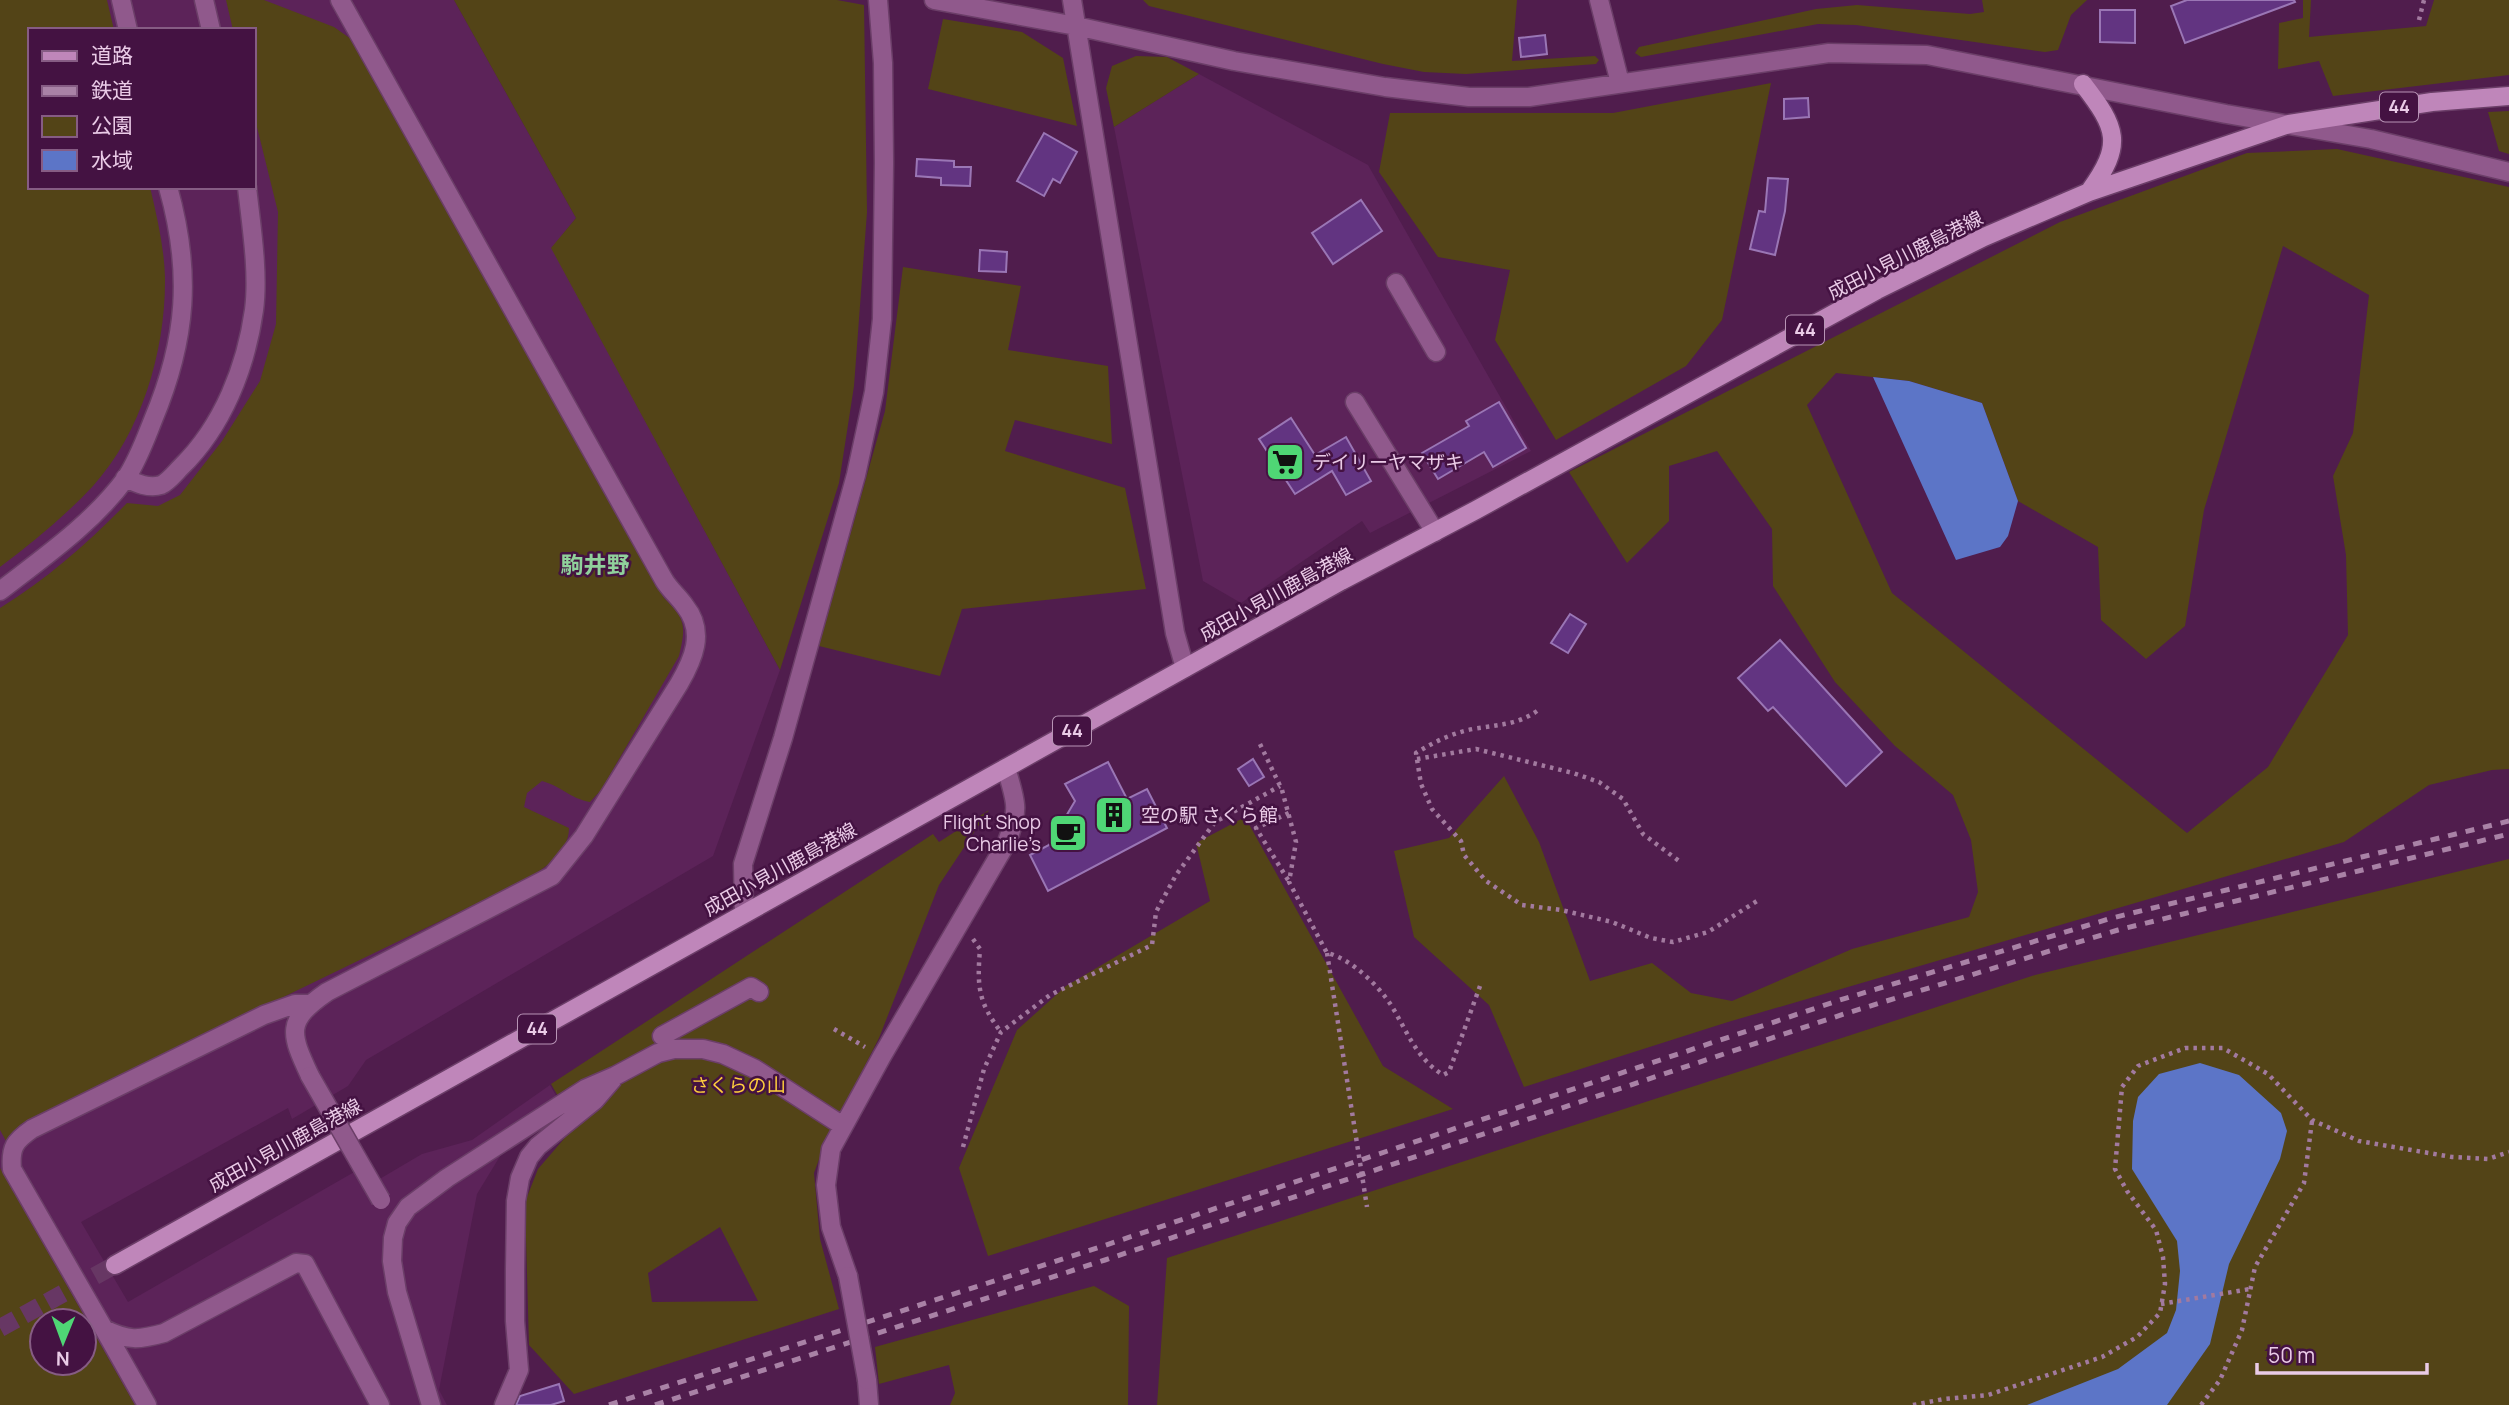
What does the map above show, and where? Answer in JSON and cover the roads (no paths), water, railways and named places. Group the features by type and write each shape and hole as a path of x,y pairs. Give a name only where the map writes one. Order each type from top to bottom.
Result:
{"main road":[{"path":"2083,84 2106,114 2111,127 2111,150 2105,170 2089,192"},
{"name":"成田小見川鹿島港線","path":"115,1265 1341,581 1877,290 1984,237 2089,192 2289,124 2432,102 2509,96"}],"street":[{"path":"121,0 128,28"},
{"path":"204,0 211,28"},
{"path":"340,0 664,580 691,614 696,645 693,659 679,684 584,836 552,876 327,992 309,1004 297,1019 295,1044 310,1076 397,1223"},
{"path":"744,913 743,864 783,738 849,502 874,392 881,319 884,163 883,63 878,0"},
{"path":"934,0 1076,26 1234,61 1385,87 1469,97 1529,97 1829,53 1927,55 2371,139 2509,172"},
{"path":"1072,0 1175,633 1185,668"},
{"path":"1600,0 1620,83"},
{"path":"0,591 85,523 125,478 139,456 166,388 177,349 183,309 182,251 168,189"},
{"path":"125,478 150,487 163,485 189,459 219,418 241,369 254,308 254,247 247,189"},
{"path":"1396,283 1436,352"},
{"path":"1355,402 1434,532"},
{"path":"869,1405 848,1276 831,1227 826,1185 831,1149 1007,842 1016,818 1015,797 1006,768"},
{"path":"662,1036 737,993 751,987 759,992"},
{"path":"147,1405 12,1169 11,1156 16,1140 32,1129 264,1014 295,1004 309,1004"},
{"path":"431,1405 397,1292 392,1261 393,1238 397,1223 408,1207 482,1154 585,1089 658,1053 674,1049 703,1049 723,1054 755,1069 843,1126"},
{"path":"504,1405 519,1370 515,1321 516,1200 520,1178 528,1157 538,1146 595,1100 615,1076"},
{"path":"104,1329 120,1338 141,1339 164,1333 296,1263 305,1264 380,1405"}],"water":[{"path":"1873,377 1909,381 1982,403 2018,501 2008,536 2000,547 1956,560"},
{"path":"2200,1063 2239,1075 2281,1113 2287,1131 2280,1159 2229,1264 2210,1344 2167,1405 2027,1405 2118,1369 2167,1333 2176,1310 2180,1271 2177,1241 2132,1169 2133,1121 2138,1097 2159,1074"}],"tunnel":[{"path":"0,1328 115,1265"}],"railway":[{"path":"609,1405 1100,1247 1840,1000 2112,918 2509,821"},
{"path":"655,1405 1105,1260 1844,1014 2118,930 2509,834"}],"place":[{"name":"デイリーヤマザキ","path":"1285,462"},
{"name":"空の駅 さくら館","path":"1114,815"},
{"name":"Flight Shop Charlie’s","path":"1068,833"}],"district":[{"name":"駒井野","path":"595,565"}],"park label":[{"name":"さくらの山","path":"738,1085"}]}
